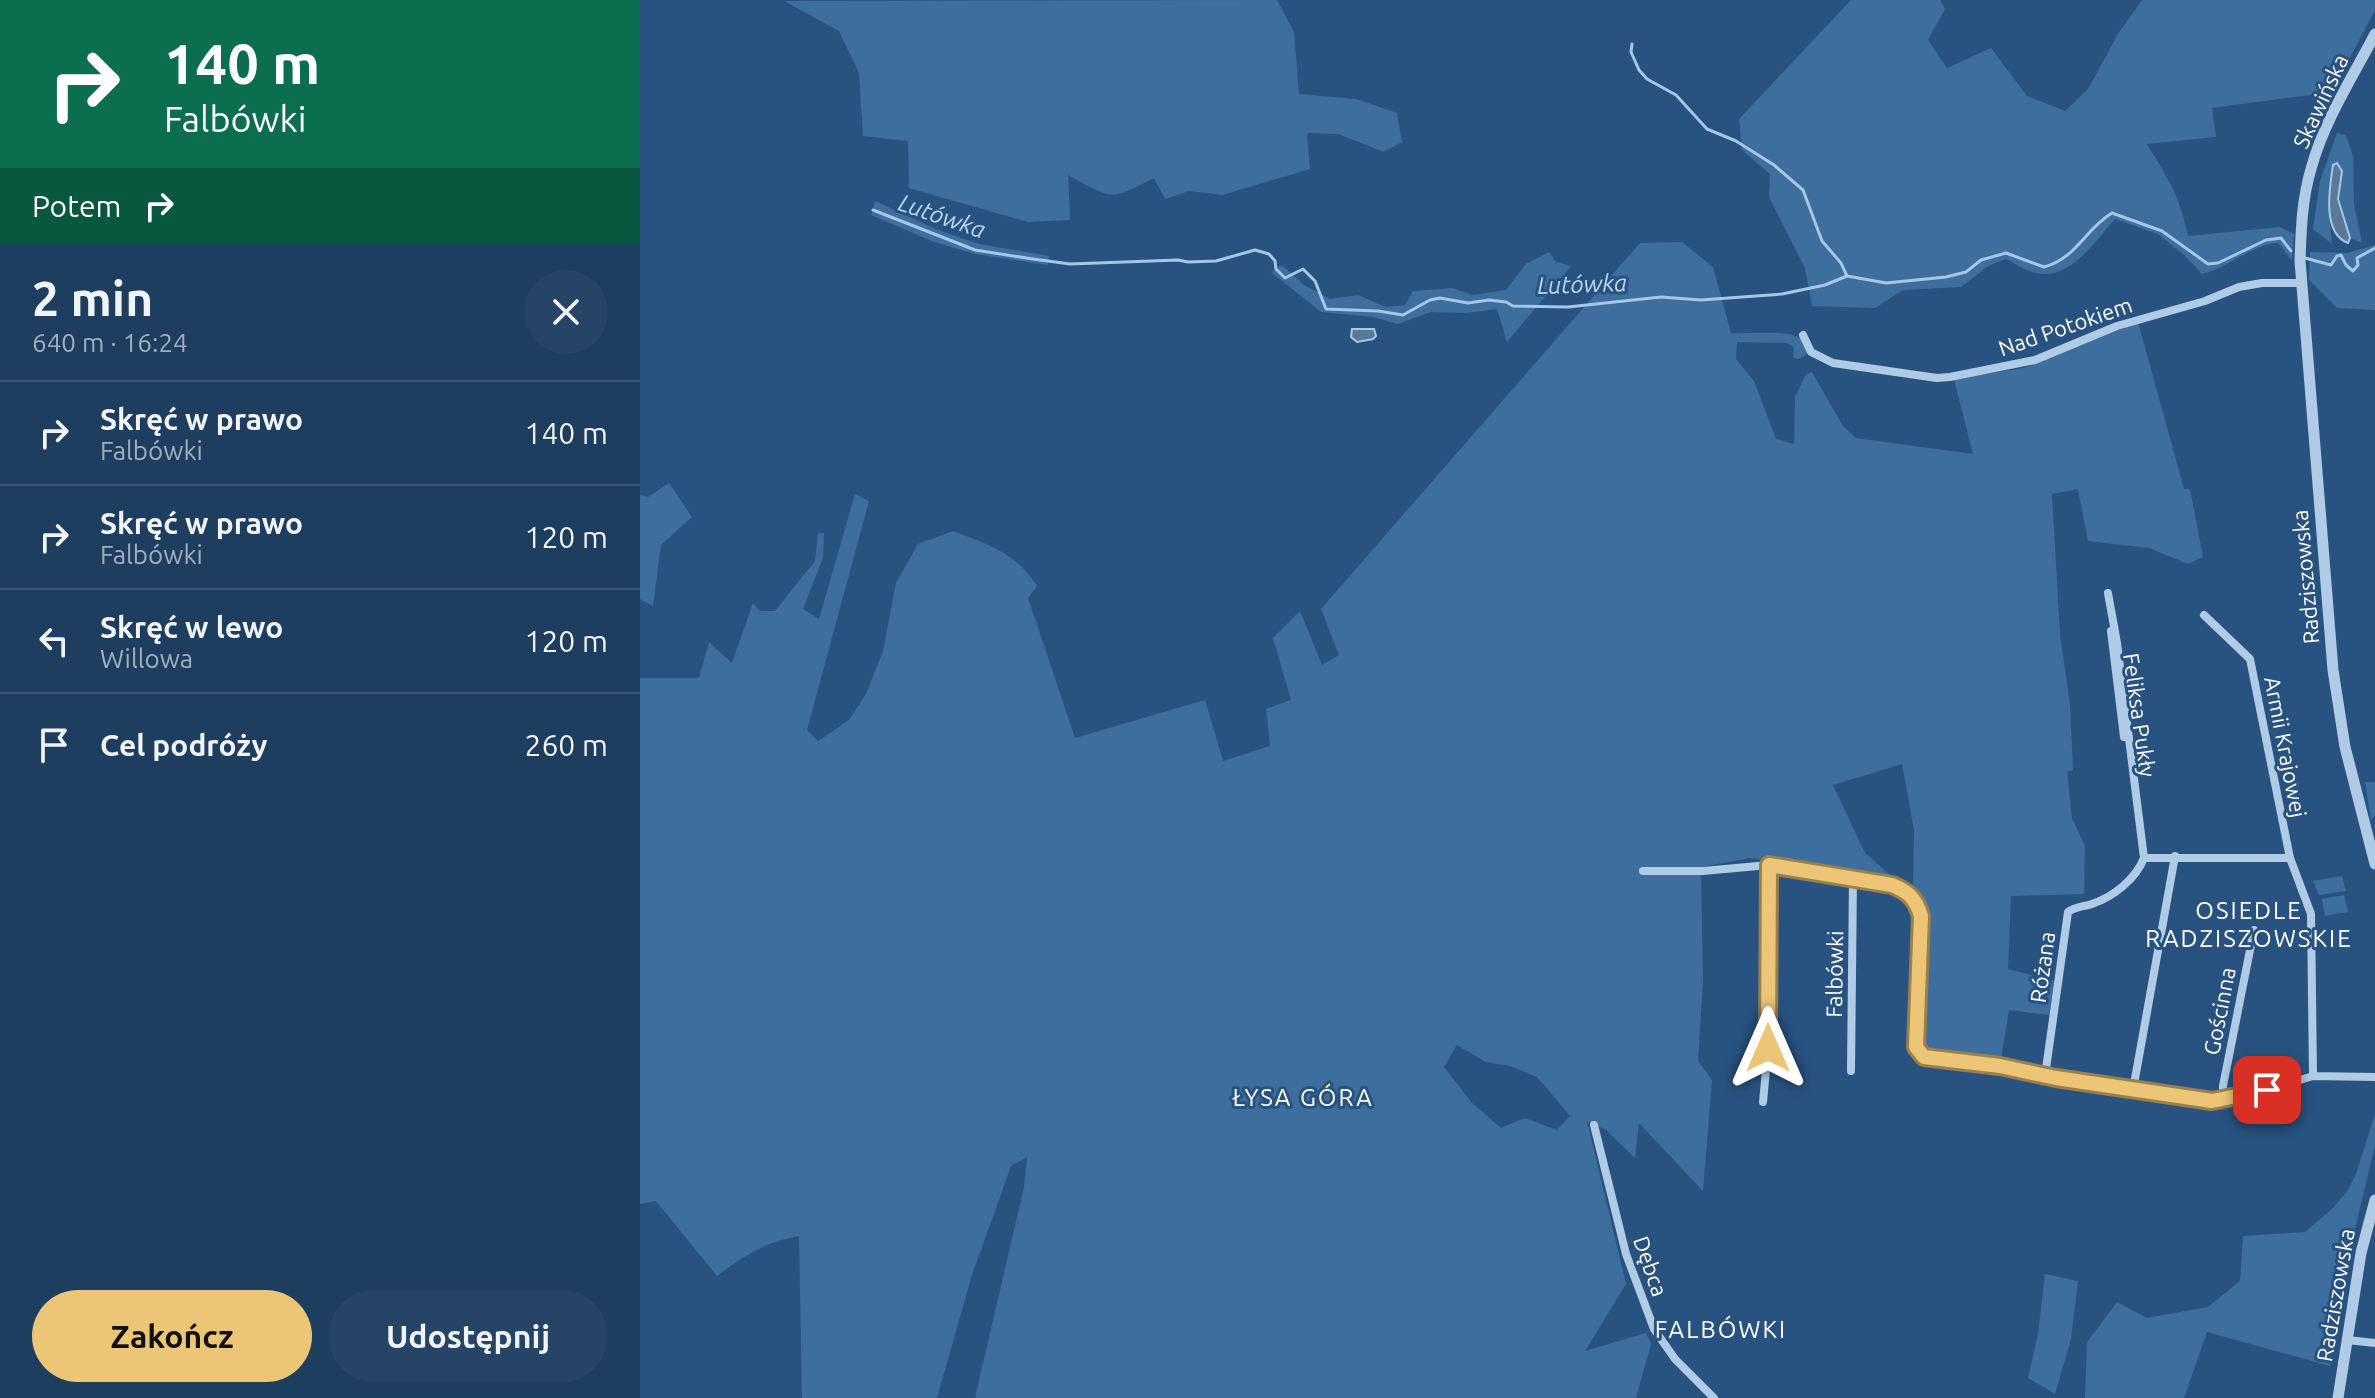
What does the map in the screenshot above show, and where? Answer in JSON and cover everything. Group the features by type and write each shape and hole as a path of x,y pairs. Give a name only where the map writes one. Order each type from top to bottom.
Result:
{"street":[{"name":"Skawińska","path":"2301,283 2301,230 2311,168 2330,119 2375,34"},
{"name":"Nad Potokiem","path":"1803,335 1811,352 1833,363 1937,378 1950,377 2035,360 2117,326 2205,301 2239,287 2262,283 2301,283"},
{"name":"Radziszowska","path":"2301,283 2333,670 2345,747 2375,864"},
{"name":"Feliksa Pukły","path":"2108,593 2144,858"},
{"name":"Armii Krajowej","path":"2204,615 2250,659 2290,858 2311,914 2313,1076"},
{"path":"2133,1090 2175,856"},
{"path":"2144,858 2290,858"},
{"name":"Różana","path":"2045,1076 2068,912 2101,901 2126,884 2141,868 2144,858"},
{"path":"1643,871 1703,871 1769,865 1853,877 1906,891 1917,901 1921,916 1916,1047 1924,1057 2000,1066 2045,1076 2212,1101 2247,1096 2313,1076 2375,1077"},
{"path":"1763,1102 1768,1048 1769,865"},
{"name":"Falbówki","path":"1851,1071 1853,877"},
{"name":"Gościnna","path":"2223,1099 2254,930"},
{"name":"Dębca","path":"1594,1125 1626,1254 1654,1329 1675,1359 1714,1398"},
{"name":"Radziszowska","path":"2338,1398 2361,1253 2375,1200"},
{"path":"2347,1340 2375,1343"}],"shaded area":[{"path":"1277,0 1294,32 1299,94 1356,99 1397,113 1402,142 1384,152 1338,134 1307,133 1310,169 1222,195 1189,191 1165,199 1154,178 1118,194 1103,193 1068,175 1070,220 1028,222 909,188 908,141 863,136 859,73 839,31 784,1"},
{"path":"1851,0 1940,0 1945,9 1928,40 1947,68 1991,48 2027,96 2065,111 2088,89 2118,34 2142,0 2375,0 2375,10 2332,92 2212,108 2216,137 2147,144 2177,198 2188,236 2280,227 2294,234 2292,261 2278,243 2258,248 2202,274 2158,234 2115,219 2083,256 2053,273 2032,272 2006,259 1988,266 1961,287 1903,290 1875,308 1812,306 1805,268 1769,197 1770,174 1742,150 1739,119"},
{"path":"2337,133 2346,135 2353,156 2354,204 2362,243 2350,238 2347,230 2340,197 2342,171 2333,165 2329,212 2332,244 2313,229 2320,181"},
{"path":"2337,163 2342,171 2338,199 2350,238 2348,243 2339,238 2334,230 2329,208 2333,165"},
{"path":"875,201 938,230 979,244 1049,256 1048,265 975,254 934,242 871,215"},
{"path":"1682,242 1713,267 1731,333 1785,334 1802,340 1807,354 1799,359 1793,358 1794,347 1786,343 1737,342 1736,359 1754,381 1776,439 1794,444 1795,397 1806,374 1812,372 1843,426 1856,438 1973,454 1954,379 2024,368 2138,322 2184,489 2190,489 2203,557 2188,564 2149,548 2088,541 2078,489 2052,494 2060,634 2070,704 2073,770 2067,772 2072,818 2085,846 2084,894 2011,896 2008,969 2054,981 2049,1015 2009,1010 2001,1059 1926,1053 1920,1040 1922,917 1920,903 1913,895 1914,830 1902,764 1833,785 1865,853 1903,886 1750,858 1701,867 1703,982 1698,1061 1712,1080 1703,1191 1639,1123 1635,1158 1606,1130 1587,1121 1626,1284 1585,1351 1646,1333 1651,1344 1636,1398 975,1398 1024,1187 1027,1157 1011,1166 972,1275 937,1398 802,1398 799,1236 756,1250 717,1276 656,1201 640,1204 640,678 699,678 709,642 732,663 753,603 760,611 775,611 815,561 818,533 824,533 823,558 803,609 819,619 855,494 869,501 807,730 818,741 849,720 866,694 883,651 896,583 918,544 953,531 989,545 1011,558 1037,586 1028,598 1075,738 1205,700 1223,761 1270,746 1266,709 1291,700 1273,638 1300,611 1322,665 1339,655 1321,609 1640,243","holes":["1457,1045 1486,1062 1510,1066 1537,1077 1570,1116 1557,1130 1525,1118 1501,1128 1472,1103 1444,1067"]},
{"path":"2375,245 2375,310 2337,308 2309,280 2310,252 2347,253"},
{"path":"1549,252 1556,262 1571,266 1507,342 1497,309 1467,313 1431,312 1398,324 1373,317 1321,312 1271,272 1282,265 1304,285 1330,299 1358,295 1386,307 1405,305 1413,291 1452,288 1473,295 1506,290 1526,264"},
{"path":"1352,329 1374,329 1376,336 1357,342 1351,337"},
{"path":"669,483 692,517 661,545 653,606 640,599 640,495 648,497"},
{"path":"2365,782 2375,782 2375,815 2371,820"},
{"path":"2342,876 2346,891 2319,895 2313,881"},
{"path":"2344,895 2348,912 2325,916 2322,899"},
{"path":"2375,1114 2375,1145 2332,1325 2330,1366 2207,1332 2184,1398 2085,1398 2087,1342 2117,1302 2147,1318 2208,1307 2240,1281 2243,1236 2305,1232 2332,1209 2348,1190 2356,1174"},
{"path":"2045,1274 2078,1281 2071,1339 2055,1394 2028,1378 2038,1334"}],"waterway":[{"path":"1632,44 1631,52 1647,79 1676,95 1707,129 1736,141 1774,165 1803,190 1822,241 1841,263 1847,276"},
{"name":"Lutówka","path":"873,210 975,250 1070,264 1216,261 1255,250 1269,254 1275,261 1276,269 1285,278 1303,269 1315,281 1326,309 1403,315 1440,298 1468,303 1489,300 1513,306 1568,307 1661,297 1701,300 1782,294 1825,285 1847,276 1886,283 1946,277 1966,272 1981,260 2006,253 2044,267 2065,257 2112,213 2162,231 2208,264 2218,263 2266,240 2281,238 2291,251"},
{"name":"Lutówka","path":"2305,258 2331,265 2341,255 2353,271 2358,265 2357,258 2375,248"}],"district":[{"name":"OSIEDLE RADZISZOWSKIE","path":"2249,924"},
{"name":"ŁYSA GÓRA","path":"1303,1097"},
{"name":"FALBÓWKI","path":"1721,1329"}],"route":[{"path":"1768,1048 1769,865 1892,885 1906,891 1917,901 1921,916 1916,1047 1924,1057 2000,1066 2056,1078 2212,1101 2267,1090"}]}
